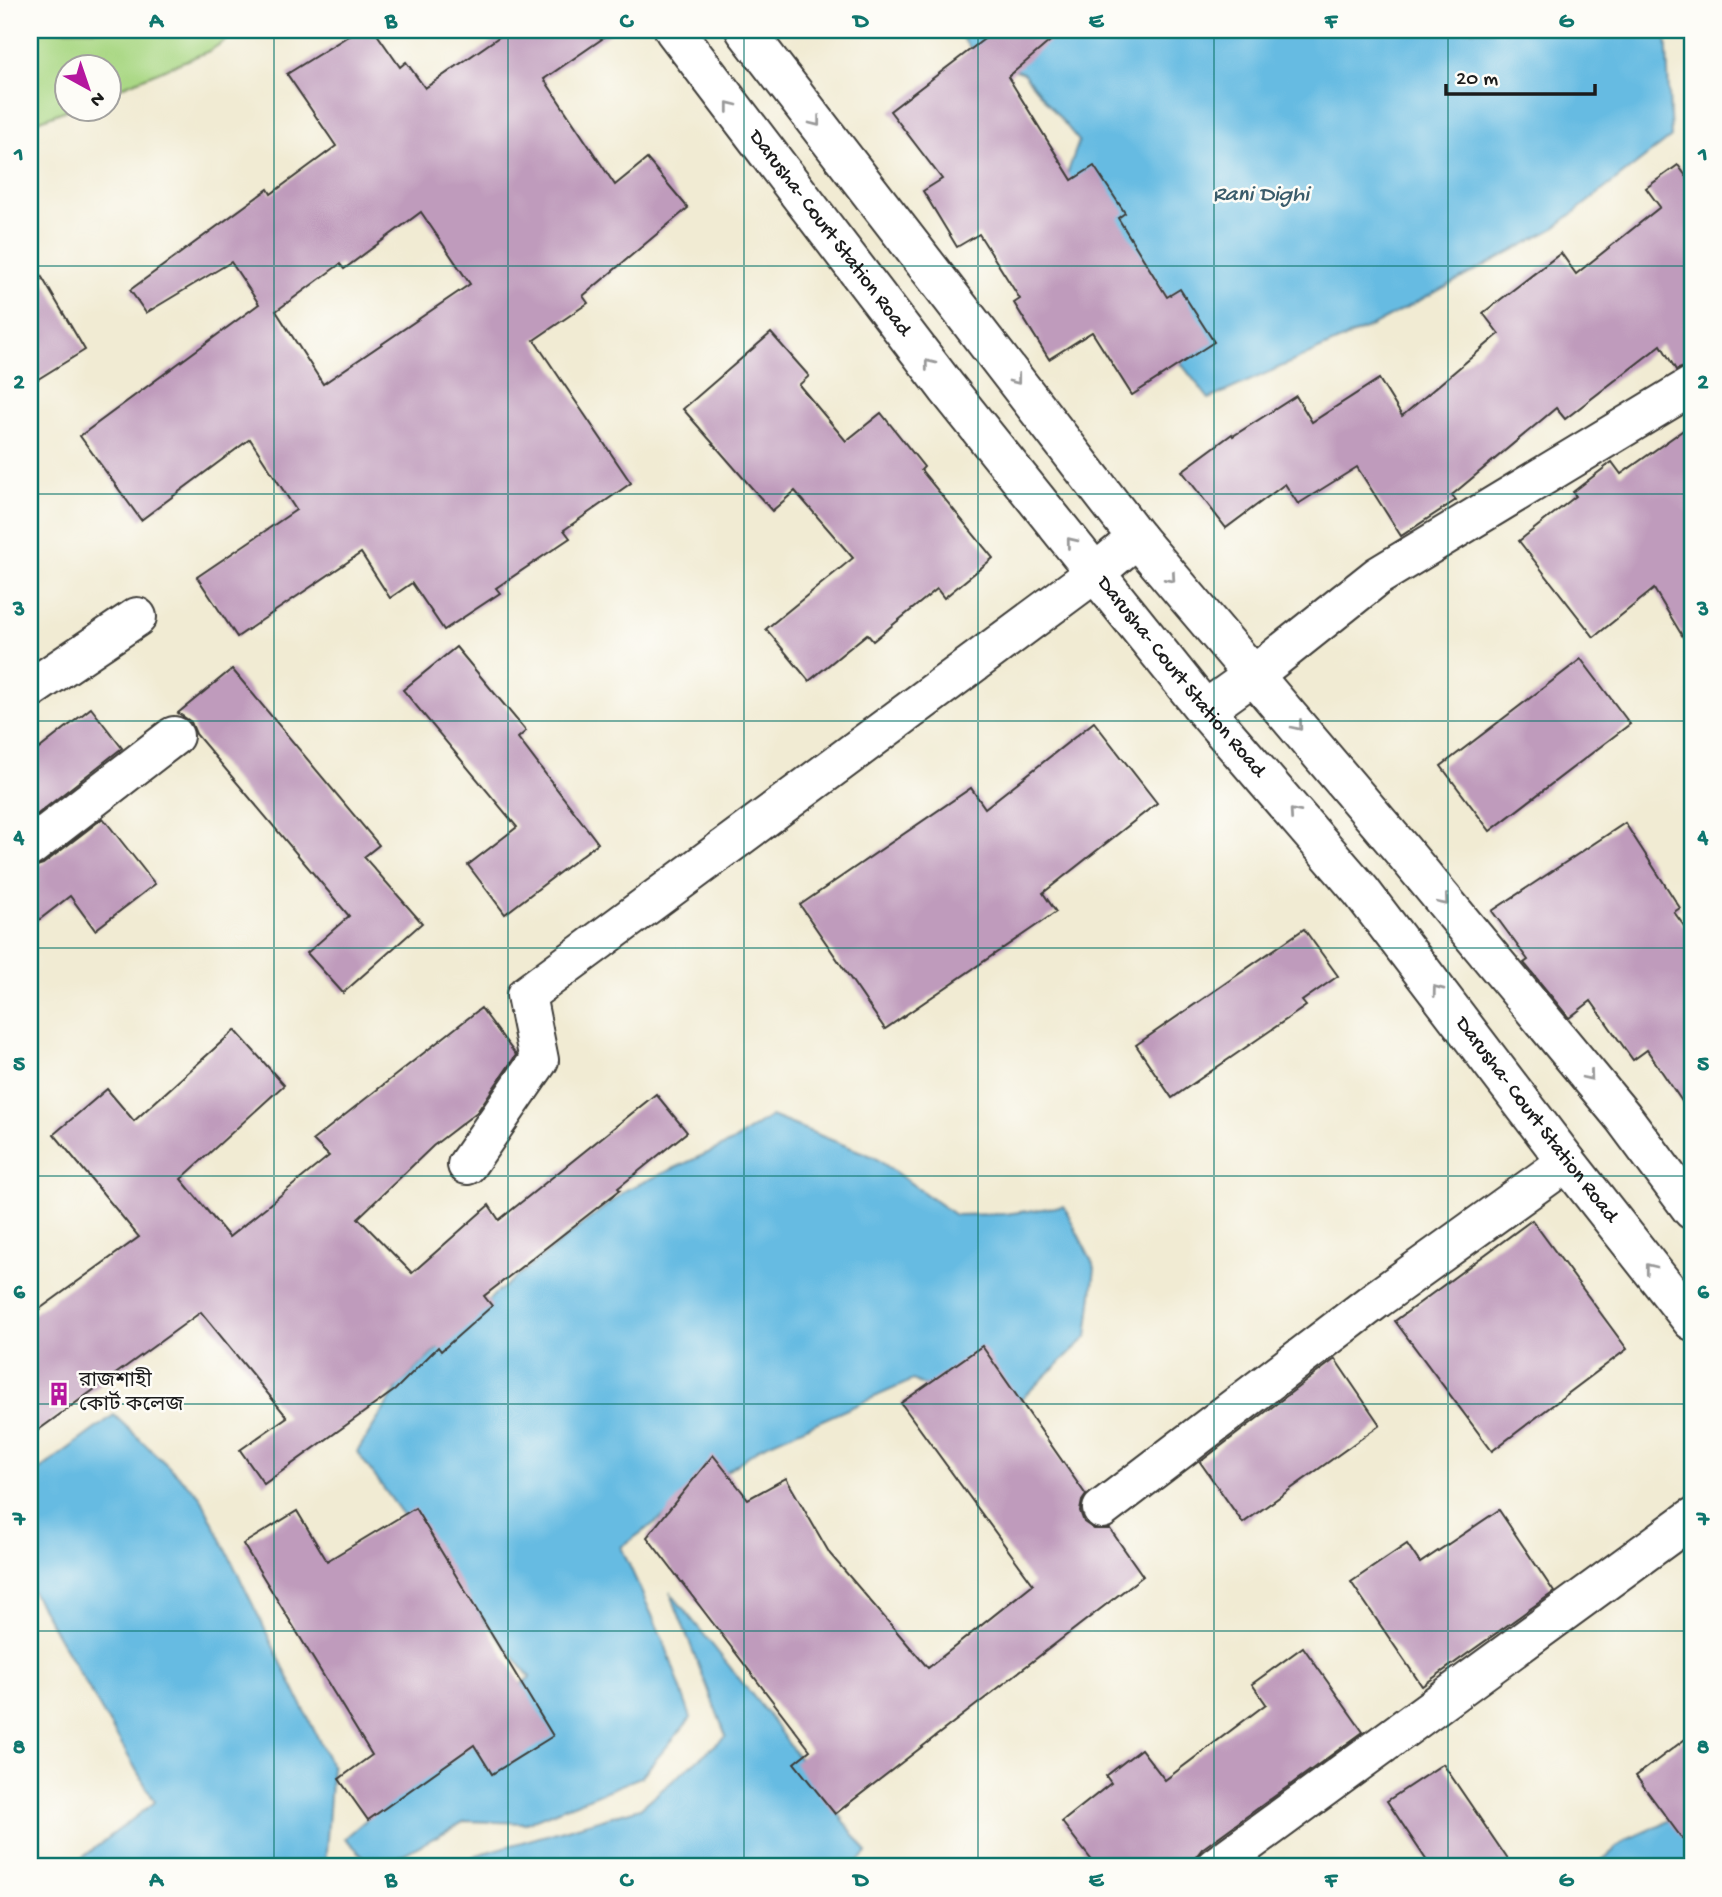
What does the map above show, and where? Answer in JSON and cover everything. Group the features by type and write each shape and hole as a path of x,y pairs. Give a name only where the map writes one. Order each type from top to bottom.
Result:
{"street":[{"name":"Darusha- Court Station Road","path":"674,30 947,388 1205,710 1361,891 1692,1321"},
{"path":"745,30 1137,538 1255,674 1623,1117 1692,1210"},
{"path":"1205,710 1255,674 1378,576 1692,386"},
{"path":"467,1165 539,1060 526,995 1096,573 1137,538"},
{"path":"30,689 137,617"},
{"path":"30,847 174,736"},
{"path":"1102,1509 1377,1299 1567,1162"},
{"path":"1215,1867 1692,1518"}],"green space":[{"path":"30,30 242,30 209,51 122,87 122,52 52,52 52,116 30,124"}],"water":[{"name":"Rani Dighi","path":"956,30 1666,30 1671,137 1553,229 1372,326 1209,399 1056,205 1079,141 1023,73 974,53"},
{"path":"771,1116 874,1157 955,1215 1005,1214 1064,1206 1095,1268 1087,1337 1017,1403 985,1416 913,1380 761,1447 621,1547 665,1644 691,1718 641,1777 526,1823 465,1821 380,1867 374,1867 345,1838 530,1677 447,1575 357,1452 400,1384 494,1295 626,1190 732,1142"},
{"path":"114,1415 200,1496 332,1767 325,1867 70,1867 155,1802 30,1588 30,1477"},
{"path":"670,1592 765,1711 867,1853 853,1867 461,1867 477,1855 640,1808 726,1736"},
{"path":"1692,1810 1692,1867 1594,1867 1626,1840"}],"building":[{"path":"358,30 374,30 400,67 406,62 425,88 509,30 615,30 544,79 615,185 647,159 688,208 583,296 588,303 534,340 631,483 564,530 570,538 496,588 500,593 444,630 412,583 390,598 361,553 237,637 197,577 296,510 250,439 141,520 80,436 259,304 231,262 146,313 130,290 268,189 271,194 336,146 287,74","holes":["421,212 470,284 323,384 276,311 340,264 344,269"]},
{"path":"996,30 1063,30 1008,77 1072,180 1094,166 1125,213 1118,218 1167,297 1180,289 1214,342 1132,395 1092,332 1049,359 1014,303 1020,299 979,234 957,247 923,191 942,179 890,111"},
{"path":"1678,165 1691,183 1692,181 1692,364 1676,370 1661,345 1565,419 1556,408 1452,495 1456,500 1401,536 1357,467 1298,504 1285,484 1226,528 1182,471 1232,434 1233,436 1296,396 1312,422 1379,379 1402,416 1499,334 1483,313 1561,253 1576,274 1660,207 1646,188"},
{"path":"30,257 85,350 30,384"},
{"path":"771,333 809,376 799,385 846,441 881,413 924,467 921,470 993,558 944,598 937,589 873,641 867,634 809,681 766,629 853,558 795,491 772,511 683,409"},
{"path":"1692,424 1692,652 1654,589 1594,637 1519,541 1576,496 1573,492 1612,462 1621,474"},
{"path":"456,647 526,731 518,738 598,843 505,914 468,865 517,827 403,690"},
{"path":"1581,659 1630,724 1490,831 1441,766"},
{"path":"232,669 379,845 364,857 422,923 343,993 307,953 349,916 196,734 191,722 178,713"},
{"path":"91,708 122,748 30,820 30,756"},
{"path":"1094,722 1157,803 1043,893 1056,912 885,1029 800,905 971,788 985,808"},
{"path":"103,818 155,884 95,930 70,896 30,927 30,868 43,864"},
{"path":"1625,823 1680,908 1674,912 1692,937 1692,1116 1647,1050 1633,1060 1591,1001 1569,1018 1524,963 1528,960 1492,911"},
{"path":"1304,929 1338,976 1302,1001 1306,1006 1172,1098 1136,1045"},
{"path":"481,1008 516,1055 477,1112 433,1146 358,1218 412,1273 489,1205 499,1220 656,1094 687,1132 618,1188 620,1190 484,1296 492,1306 441,1351 438,1347 395,1390 264,1484 240,1450 287,1417 201,1312 30,1436 30,1316 139,1237 54,1134 107,1089 134,1121 235,1030 284,1085 181,1179 229,1237 329,1156 313,1140"},
{"path":"1532,1220 1627,1349 1492,1451 1395,1321"},
{"path":"982,1346 1086,1495 1080,1511 1084,1522 1094,1529 1110,1529 1143,1576 835,1814 794,1763 810,1750 647,1537 713,1455 748,1499 786,1478 830,1554 928,1668 1033,1584 901,1403"},
{"path":"1335,1359 1380,1425 1243,1523 1200,1462"},
{"path":"415,1508 553,1736 492,1774 474,1745 368,1820 339,1779 372,1755 243,1544 297,1511 327,1561"},
{"path":"1499,1510 1554,1592 1422,1686 1351,1582 1407,1544 1420,1563"},
{"path":"1303,1647 1363,1732 1202,1849 1195,1858 1193,1867 1097,1867 1062,1822 1111,1783 1106,1776 1141,1749 1165,1780 1266,1704 1252,1684"},
{"path":"1692,1734 1692,1852 1636,1776"},
{"path":"1443,1764 1513,1867 1431,1867 1387,1801"}],"place":[{"name":"রাজশাহী কোর্ট কলেজ","path":"59,1394"}]}
